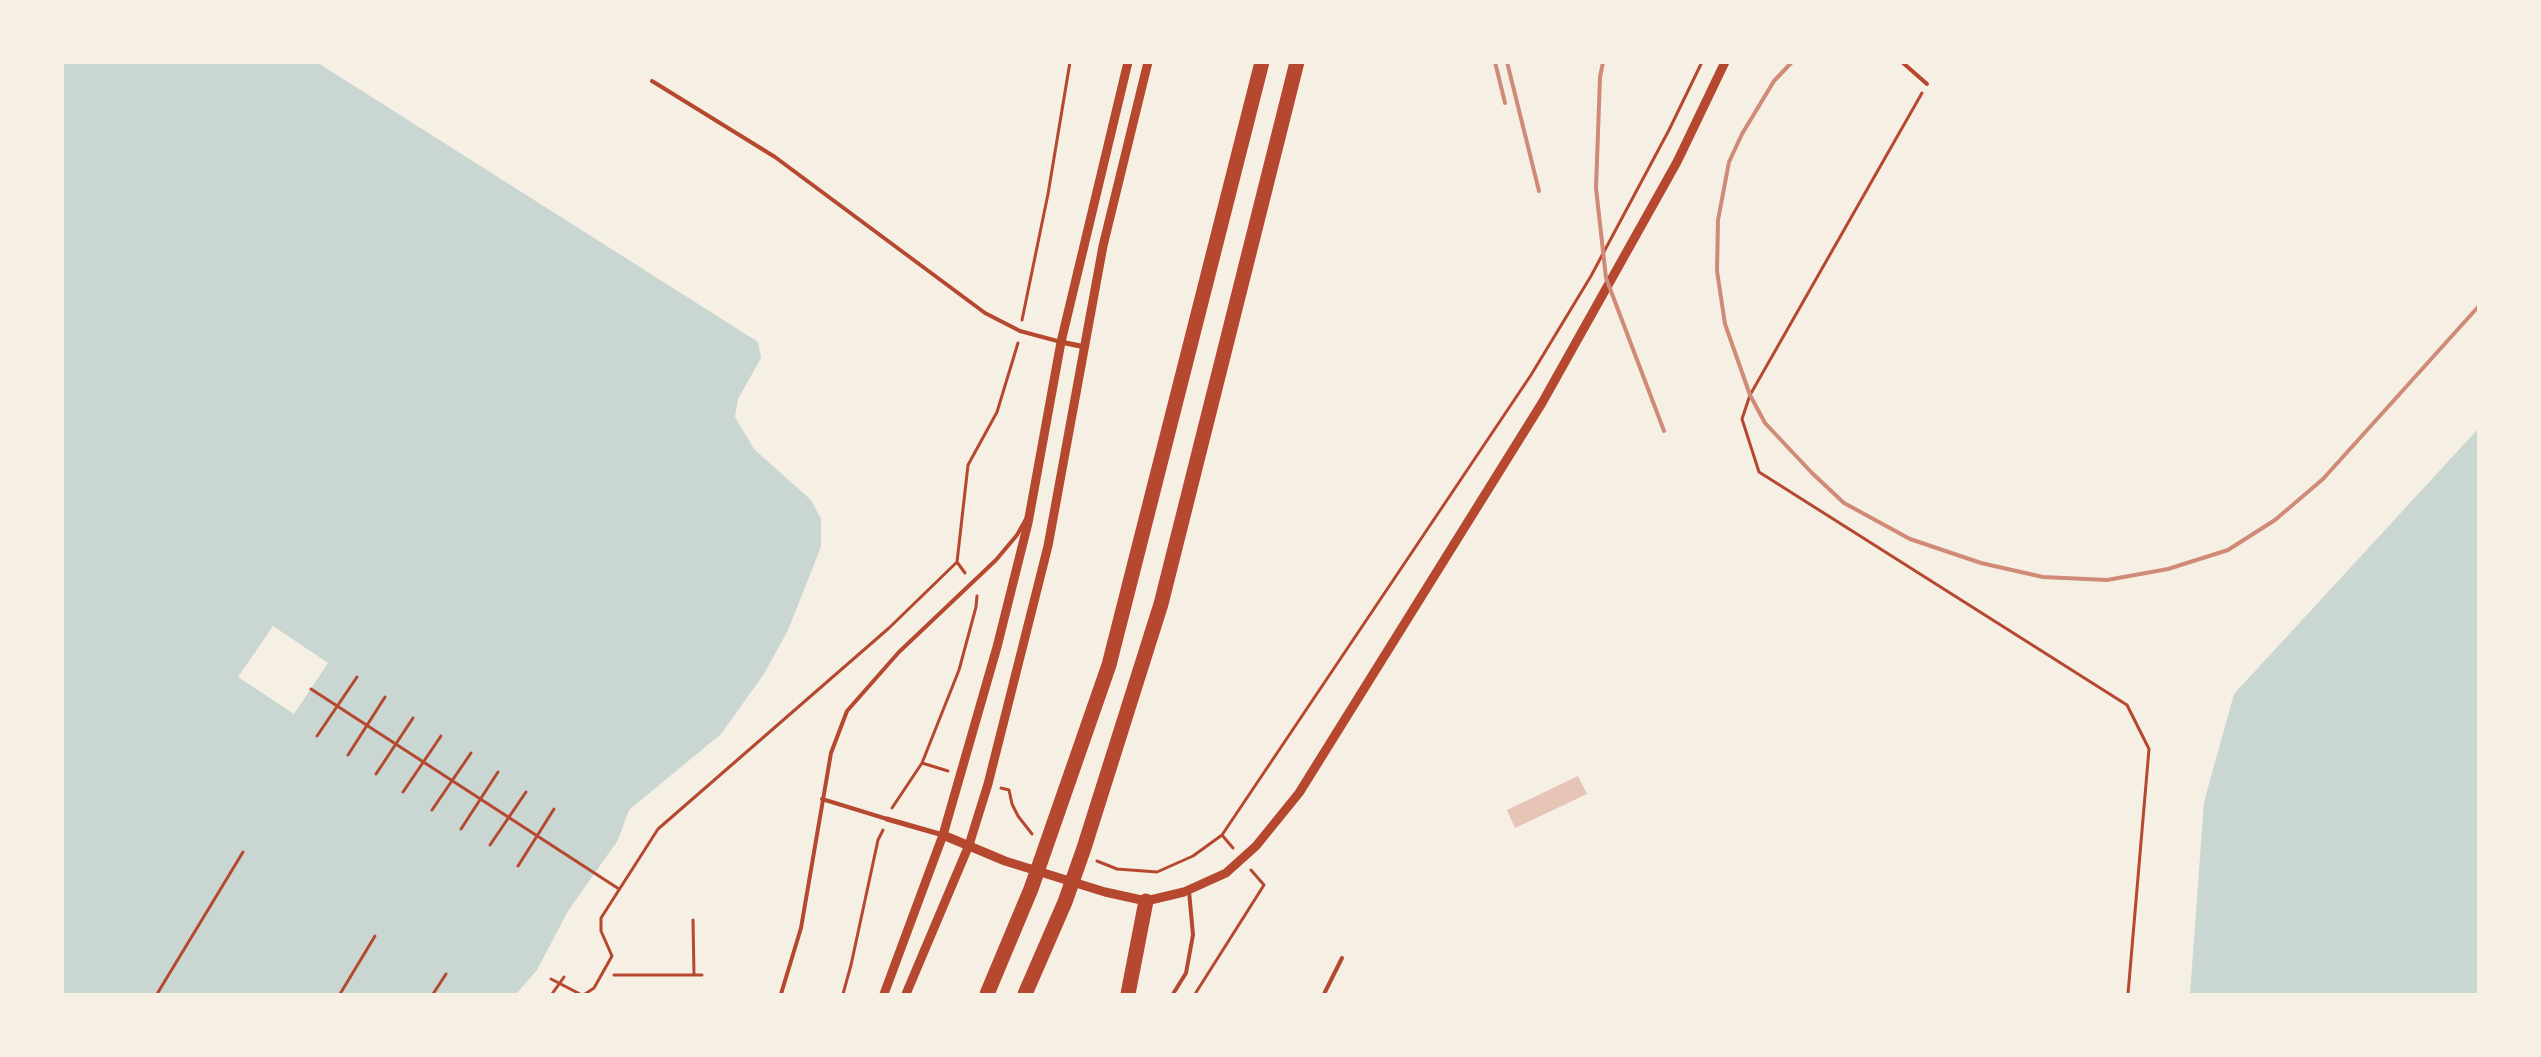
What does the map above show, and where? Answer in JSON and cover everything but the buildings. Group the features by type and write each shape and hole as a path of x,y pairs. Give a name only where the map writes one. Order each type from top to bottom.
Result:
{"highway":[{"path":"987,994 1030,889 1045,836 1110,665 1262,62"},
{"path":"1025,994 1087,853 1161,604 1297,62"},
{"path":"1128,994 1146,901"}],"street":[{"path":"884,994 943,835 997,647 1030,512 1061,342 1128,62"},
{"path":"906,994 969,845 988,784 1048,546 1103,246 1148,62"},
{"path":"887,819 943,835 1014,864 1105,892 1146,901 1189,890 1226,873 1256,846 1299,793 1542,403 1677,162 1725,62"},
{"path":"1061,342 1085,347"}],"lane":[{"path":"1902,62 1927,84"},
{"path":"652,81 775,157 984,313 1020,331 1061,342"},
{"path":"781,994 801,928 830,753 847,711 899,652 996,560 1017,535 1030,512"},
{"path":"822,799 887,819"},
{"path":"1173,994 1186,974 1193,935 1189,890"},
{"path":"1324,994 1342,958"}],"path":[{"path":"1025,307 1048,194 1070,62"},
{"path":"1087,853 1116,869 1157,872 1193,856 1222,835 1531,375 1591,276 1669,130 1702,62"},
{"path":"1927,84 1750,395 1742,419 1759,472 2127,705 2149,749 2128,994"},
{"path":"585,994 594,988 612,956 601,931 601,918 658,829 890,628 957,562 968,465 997,412 1017,348"},
{"path":"957,562 967,576"},
{"path":"894,801 922,763 959,670 976,607 976,592"},
{"path":"318,736 357,677"},
{"path":"311,689 619,889"},
{"path":"348,755 385,697"},
{"path":"376,774 413,718"},
{"path":"403,792 441,736"},
{"path":"432,810 471,752"},
{"path":"922,763 948,772"},
{"path":"461,829 498,772"},
{"path":"1004,789 1009,790 1012,804 1030,833 1045,836"},
{"path":"490,846 526,792"},
{"path":"518,866 554,809"},
{"path":"1222,835 1226,840"},
{"path":"843,994 878,840"},
{"path":"156,994 243,852"},
{"path":"1195,994 1264,885 1261,882"},
{"path":"693,920 694,975"},
{"path":"340,994 375,936"},
{"path":"433,994 446,974"},
{"path":"614,975 702,975"},
{"path":"552,994 564,977"},
{"path":"551,979 580,994"}],"shaded area":[{"path":"62,63 318,63 758,342 761,358 738,399 735,417 754,449 811,500 821,519 821,547 788,630 764,674 721,734 629,810 618,840 568,911 537,970 516,994 63,994"},
{"path":"2478,429 2478,994 2190,994 2204,802 2234,694"}],"pier":[{"path":"273,626 328,663 294,714 238,677"}],"railway":[{"path":"1495,62 1505,103"},
{"path":"1507,62 1539,191"},
{"path":"1603,62 1600,77 1596,188 1606,278 1664,431"},
{"path":"1792,62 1774,81 1742,134 1729,162 1718,220 1717,271 1725,324 1750,395 1765,423 1812,473 1844,503 1910,539 1981,563 2043,577 2107,580 2168,569 2228,550 2275,520 2323,479 2478,307"}]}
